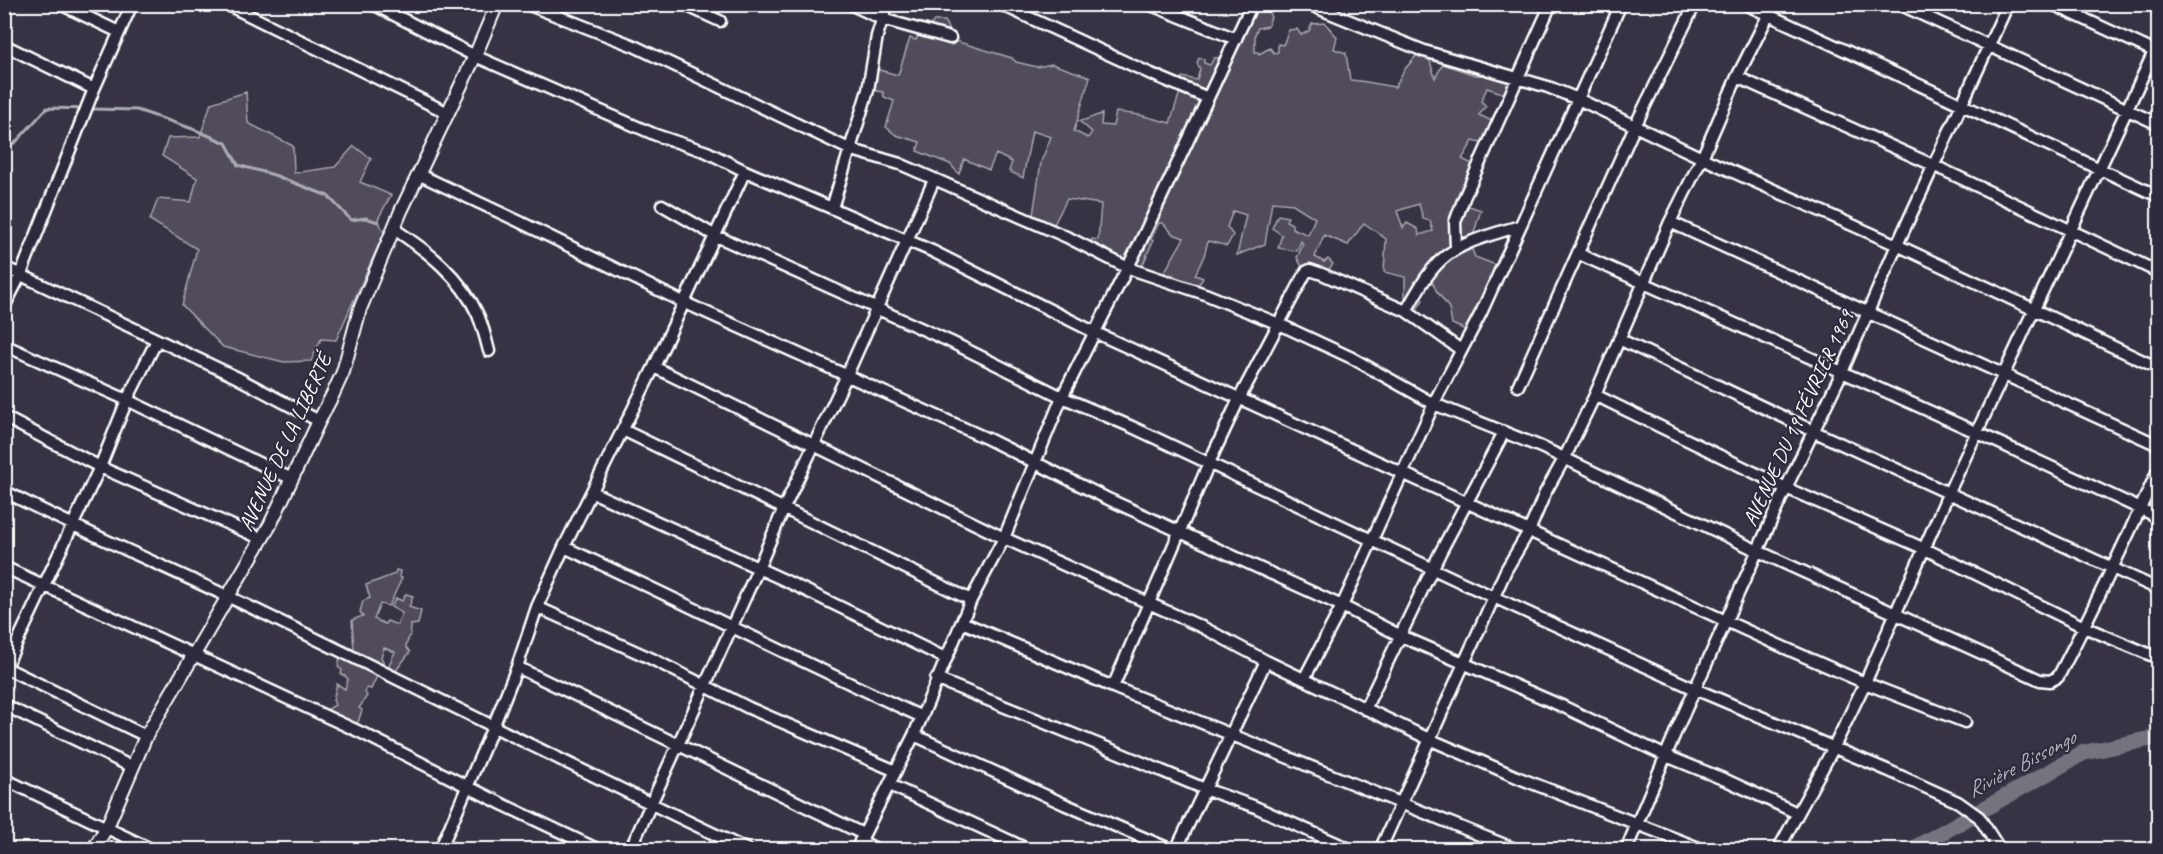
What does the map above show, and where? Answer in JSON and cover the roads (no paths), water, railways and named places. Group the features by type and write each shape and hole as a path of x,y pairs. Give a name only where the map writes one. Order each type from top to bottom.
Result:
{"street":[{"path":"60,4 119,32"},
{"path":"4,307 21,274 94,89 132,4"},
{"path":"226,4 448,114"},
{"path":"373,4 476,56 656,135 707,152 745,171 908,241 1094,332 1725,621 1865,683 1965,722"},
{"name":"AVENUE DE LA LIBERTÉ","path":"93,849 107,827 146,736 262,539 343,372 360,309 418,174 476,56 497,4"},
{"path":"527,4 634,46 849,149 900,164 1069,237 1128,268 1205,294 1279,324 1352,358 1434,404 1564,459 2040,680 2050,681 2058,677 2158,470"},
{"path":"683,4 720,21"},
{"path":"850,4 882,19 950,38"},
{"path":"832,208 868,90 873,55 887,4"},
{"path":"1000,4 1149,74 1208,98"},
{"path":"1149,4 1236,39"},
{"path":"860,841 914,735 971,600 1004,538 1062,397 1128,268 1252,4"},
{"path":"1308,4 1424,51 1578,99 2158,368"},
{"path":"1456,248 1455,222 1516,78 1551,4"},
{"path":"1304,679 1342,606 1434,404 1481,313 1622,4"},
{"path":"1518,386 1635,126 1695,4"},
{"path":"1744,4 2158,196"},
{"path":"1380,849 1506,570 1530,531 1545,493 1595,395 1670,222 1702,158 1737,77 1774,4"},
{"path":"1899,4 2158,124"},
{"name":"AVENUE DU 19 FÉVRIER 1969","path":"1626,849 1664,755 1786,488 1842,372 1897,245 2008,4"},
{"path":"1778,849 1834,747 1865,683 1894,613 2070,230 2158,49 2052,4"},
{"path":"4,45 94,89"},
{"path":"1737,77 1935,166 2158,272"},
{"path":"440,849 493,727 517,667 537,607 654,367 745,171"},
{"path":"418,174 683,302 988,439 1179,533 1342,606 1401,636 1797,813"},
{"path":"630,849 908,241 933,180"},
{"path":"662,205 714,235 877,308 1062,397 1209,463 1433,569 1695,689 1958,802 1979,817 2000,849"},
{"path":"1670,222 2158,445"},
{"path":"1406,311 1428,275 1456,248 1519,226"},
{"path":"394,229 433,256 457,281 478,315 489,351"},
{"path":"1579,254 1978,433 2158,517"},
{"path":"4,267 236,376 319,421"},
{"path":"1113,687 1209,463 1239,399 1303,276 1310,270 1322,274 1406,311 1461,350"},
{"path":"1618,339 2158,589"},
{"path":"146,736 5,668 100,466 127,400 157,340"},
{"path":"4,345 292,478"},
{"path":"654,367 1004,538 1204,628 1266,661 1429,739 1519,778 1704,849"},
{"path":"1595,395 1786,488 1925,549 2084,627 2158,658"},
{"path":"4,417 100,466 262,539"},
{"path":"623,430 971,600"},
{"path":"1365,709 1433,569 1504,432"},
{"path":"4,491 71,526 229,596 652,805 748,849"},
{"path":"592,492 945,658"},
{"path":"564,548 922,717"},
{"path":"4,567 194,654 599,849"},
{"path":"537,607 780,722 896,771"},
{"path":"962,622 1230,735 1517,849"},
{"path":"914,735 1064,804 1174,849 1266,661"},
{"path":"517,667 678,744 878,849"},
{"path":"936,679 1205,789 1253,806 1352,849"},
{"path":"4,705 132,767"},
{"path":"4,779 153,849"},
{"path":"890,784 1029,849"}],"waterway":[{"path":"4,144 15,143 47,108 137,110 226,143 238,165 274,175 328,196 351,220 366,218 378,222"},
{"name":"Rivière Bissongo","path":"1911,850 2083,753 2158,737"}]}
